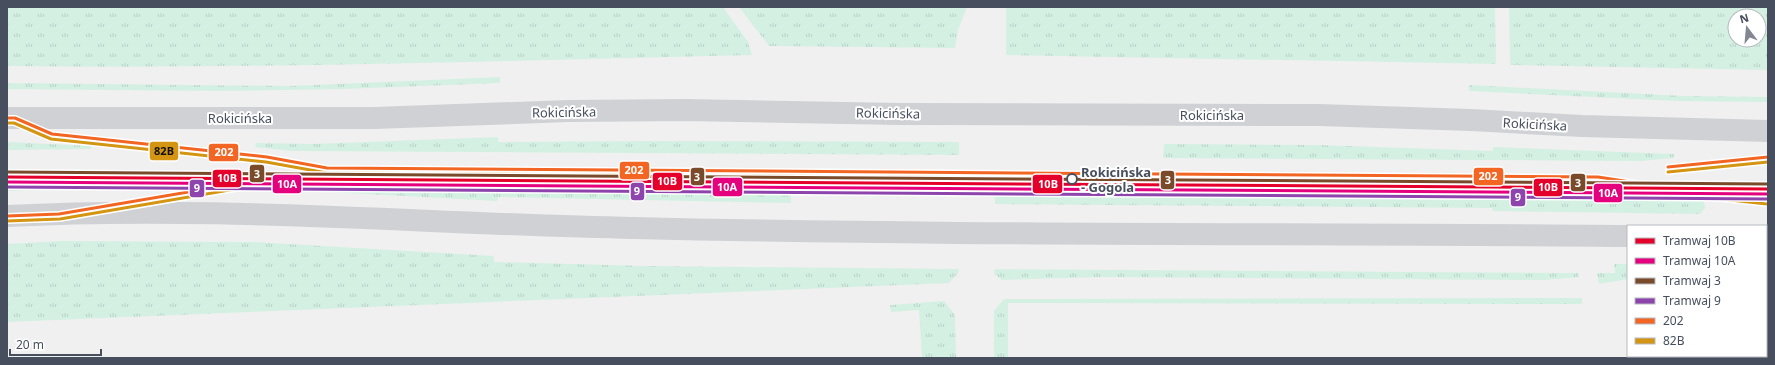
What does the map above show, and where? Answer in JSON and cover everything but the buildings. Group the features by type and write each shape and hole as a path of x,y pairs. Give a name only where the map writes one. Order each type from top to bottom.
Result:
{"main road":[{"name":"Rokicińska","path":"7,118 374,118 569,111 686,110 900,114 1319,115 1471,120 1590,127 1768,131"},
{"path":"7,216 67,214 260,214 480,224 898,233 1618,236"}],"street":[{"path":"1618,236 1627,241"}],"green space":[{"path":"7,7 723,7 748,42 752,55 286,65 100,67 7,66"},
{"path":"739,7 967,7 958,30 955,48 769,46"},
{"path":"1006,7 1495,7 1496,64 1006,55"},
{"path":"1509,7 1768,7 1768,70 1510,65"},
{"path":"500,77 500,83 343,89 217,91 7,89 7,83 291,86"},
{"path":"1469,85 1684,96 1768,97 1768,102 1677,101 1469,91"},
{"path":"498,137 498,142 959,142 959,155 292,151 255,147 256,143 313,144"},
{"path":"7,142 91,146 91,149 7,150"},
{"path":"1164,144 1319,145 1493,151 1493,147 1674,154 1674,158 1641,161 1163,158"},
{"path":"7,183 91,185 91,188 7,191"},
{"path":"276,186 791,188 791,203 498,197 497,201 275,189"},
{"path":"995,189 1637,194 1701,200 1704,202 1705,208 1700,214 1493,211 1492,208 995,204"},
{"path":"60,241 254,242 494,256 494,262 646,266 959,269 958,273 949,283 7,322 7,244"},
{"path":"1614,264 1627,264 1627,279 1599,284 1597,273 1615,273"},
{"path":"995,269 1578,273 1579,277 1544,280 1102,277 1002,280 994,274"},
{"path":"1582,298 1582,304 1008,303 1008,358 994,358 994,311 1004,299"},
{"path":"944,301 955,315 956,358 922,358 919,310 891,312 890,305"}],"tram line":[{"name":"3","path":"7,172 1768,184"},
{"name":"10B","path":"7,177 1768,189"},
{"name":"10A","path":"7,182 1768,194"},
{"name":"9","path":"7,187 1768,199"}],"transit line":[{"name":"202","path":"7,118 15,118 52,134 267,157 327,168 1598,177 1676,189 1768,199"},
{"name":"82B","path":"7,123 14,123 51,139 266,162 327,173 1598,182 1675,194 1767,204"},
{"name":"202","path":"1668,167 1768,157"},
{"name":"82B","path":"1668,172 1768,162"},
{"name":"202","path":"7,216 59,214 282,176"},
{"name":"82B","path":"7,221 60,219 283,181"}],"place":[{"name":"Rokicińska - Gogola","path":"1072,179"}]}
